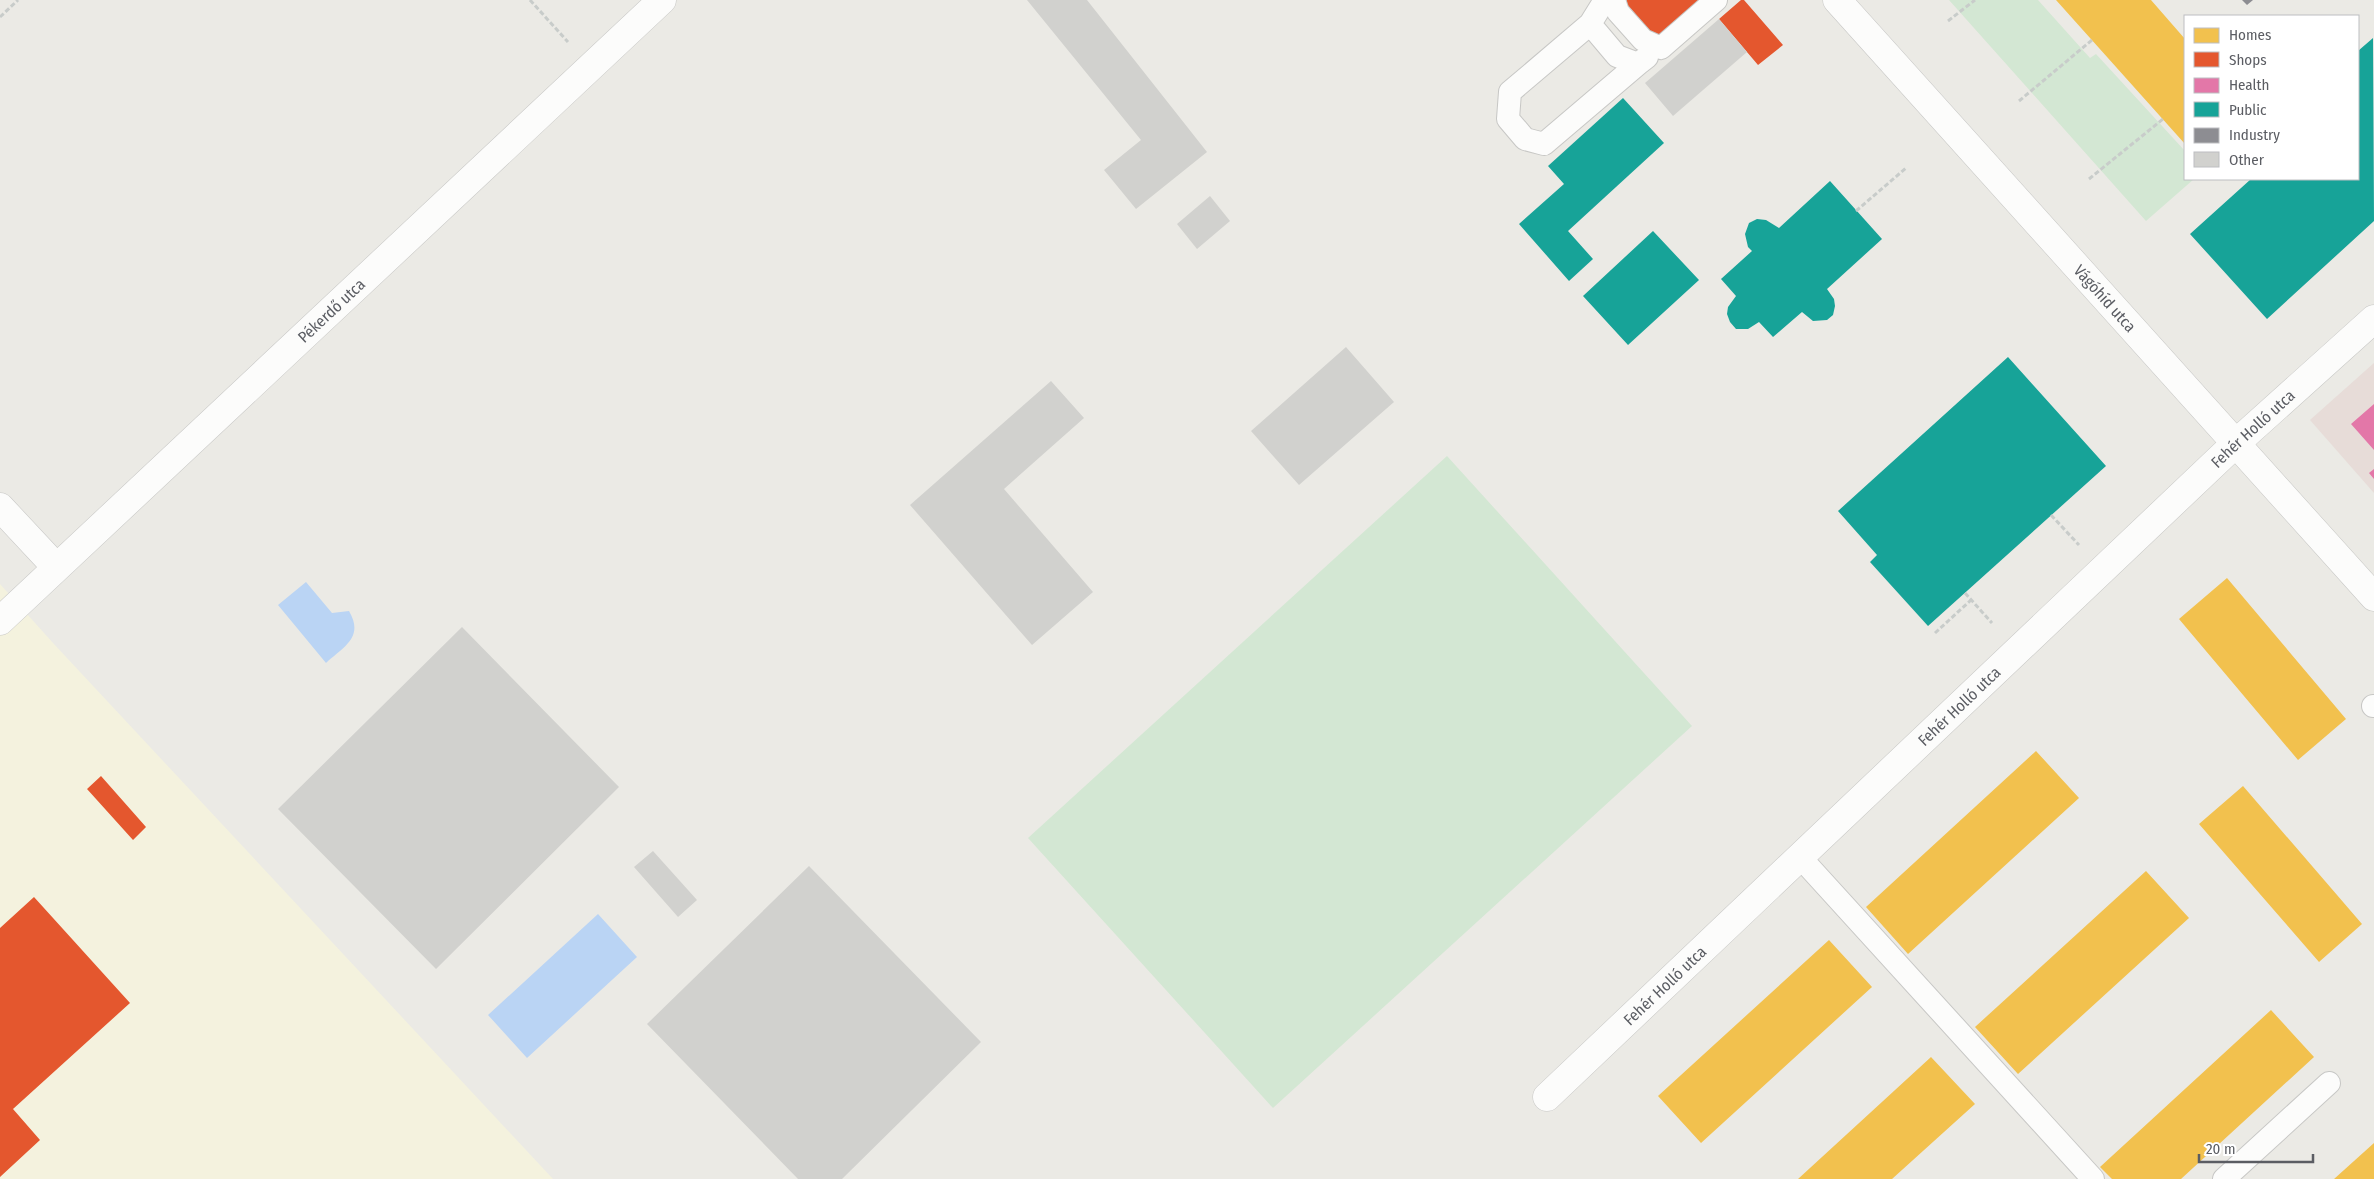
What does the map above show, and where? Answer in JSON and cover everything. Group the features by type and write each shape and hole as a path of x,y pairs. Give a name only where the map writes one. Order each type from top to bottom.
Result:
{"street":[{"name":"Pékerdő utca","path":"0,621 662,0"},
{"name":"Vágóhíd utca","path":"1837,0 2374,597"},
{"name":"Fehér Holló utca","path":"1547,1098 2235,444 2374,319"},
{"path":"0,507 56,567"}],"lane":[{"path":"1605,0 1590,24 1510,92 1508,119 1525,139 1544,144 1638,64 1661,48 1680,24 1716,0"},
{"path":"1614,0 1618,12 1643,40 1661,48"},
{"path":"1590,24 1617,56 1638,64"},
{"path":"1800,857 2092,1179"},
{"path":"2224,1179 2330,1083"}],"path":[{"path":"0,17 18,0"},
{"path":"530,0 574,49"},
{"path":"1948,20 1975,0"},
{"path":"2020,101 2092,40"},
{"path":"2089,179 2163,119"},
{"path":"1856,211 1906,168"},
{"path":"2051,515 2079,546"},
{"path":"1965,593 1992,623"},
{"path":"1935,633 1972,600"}],"shaded area":[{"path":"2374,363 2374,493 2310,420"},
{"path":"0,584 53,643 553,1179 0,1179"}],"green space":[{"path":"1949,0 2038,0 2090,58 2096,54 2184,150 2184,180 2193,180 2146,221"},
{"path":"1447,456 1692,726 1273,1108 1028,838"}],"water":[{"path":"306,582 332,613 349,611 353,620 354,628 350,640 346,646 326,663 278,605"},
{"path":"598,914 637,957 527,1058 488,1015"}],"building: Homes":[{"path":"2056,0 2151,0 2184,38 2184,143"},
{"path":"2227,578 2346,719 2298,760 2179,619"},
{"path":"2036,751 2079,798 1908,954 1866,907"},
{"path":"2243,786 2362,924 2319,962 2199,824"},
{"path":"2146,871 2189,918 2018,1074 1975,1027"},
{"path":"1829,940 1872,987 1701,1143 1658,1096"},
{"path":"2271,1010 2314,1057 2181,1179 2112,1179 2100,1167"},
{"path":"1931,1057 1975,1104 1892,1179 1798,1179"},
{"path":"2374,1143 2374,1179 2334,1179"}],"building: Shops":[{"path":"1627,0 1700,0 1656,38 1625,2"},
{"path":"1741,0 1744,0 1783,45 1758,65 1719,19"},
{"path":"101,776 146,827 133,840 87,789"},
{"path":"34,897 130,1003 13,1109 40,1140 0,1177 0,928"}],"building: Health":[{"path":"2374,404 2374,450 2351,424"},
{"path":"2374,469 2374,479 2369,473"}],"building: Public":[{"path":"2373,38 2374,221 2267,319 2190,234 2250,180 2359,180 2359,50"},
{"path":"1623,98 1664,143 1568,231 1593,259 1569,281 1519,224 1564,184 1548,166"},
{"path":"1830,181 1882,239 1827,289 1834,299 1835,306 1833,315 1827,320 1813,321 1802,312 1773,337 1759,322 1748,329 1736,329 1730,322 1727,314 1728,307 1736,296 1721,279 1752,251 1748,247 1745,234 1749,223 1757,219 1766,220 1779,228"},
{"path":"1653,231 1699,280 1628,345 1583,296"},
{"path":"2008,357 2106,466 1928,626 1870,562 1877,555 1838,511"}],"building: Industry":[{"path":"2242,0 2253,0 2247,5"}],"building: Other":[{"path":"1027,0 1087,0 1207,152 1136,209 1104,170 1141,140"},
{"path":"1719,19 1747,52 1673,116 1645,83"},
{"path":"1210,196 1230,221 1197,249 1177,224"},
{"path":"1346,347 1394,402 1299,485 1251,431"},
{"path":"1051,381 1084,418 1004,489 1093,592 1032,645 910,505"},
{"path":"462,627 619,787 436,969 278,809"},
{"path":"653,851 697,900 678,917 634,867"},
{"path":"809,866 981,1042 842,1179 798,1179 647,1024"}]}
